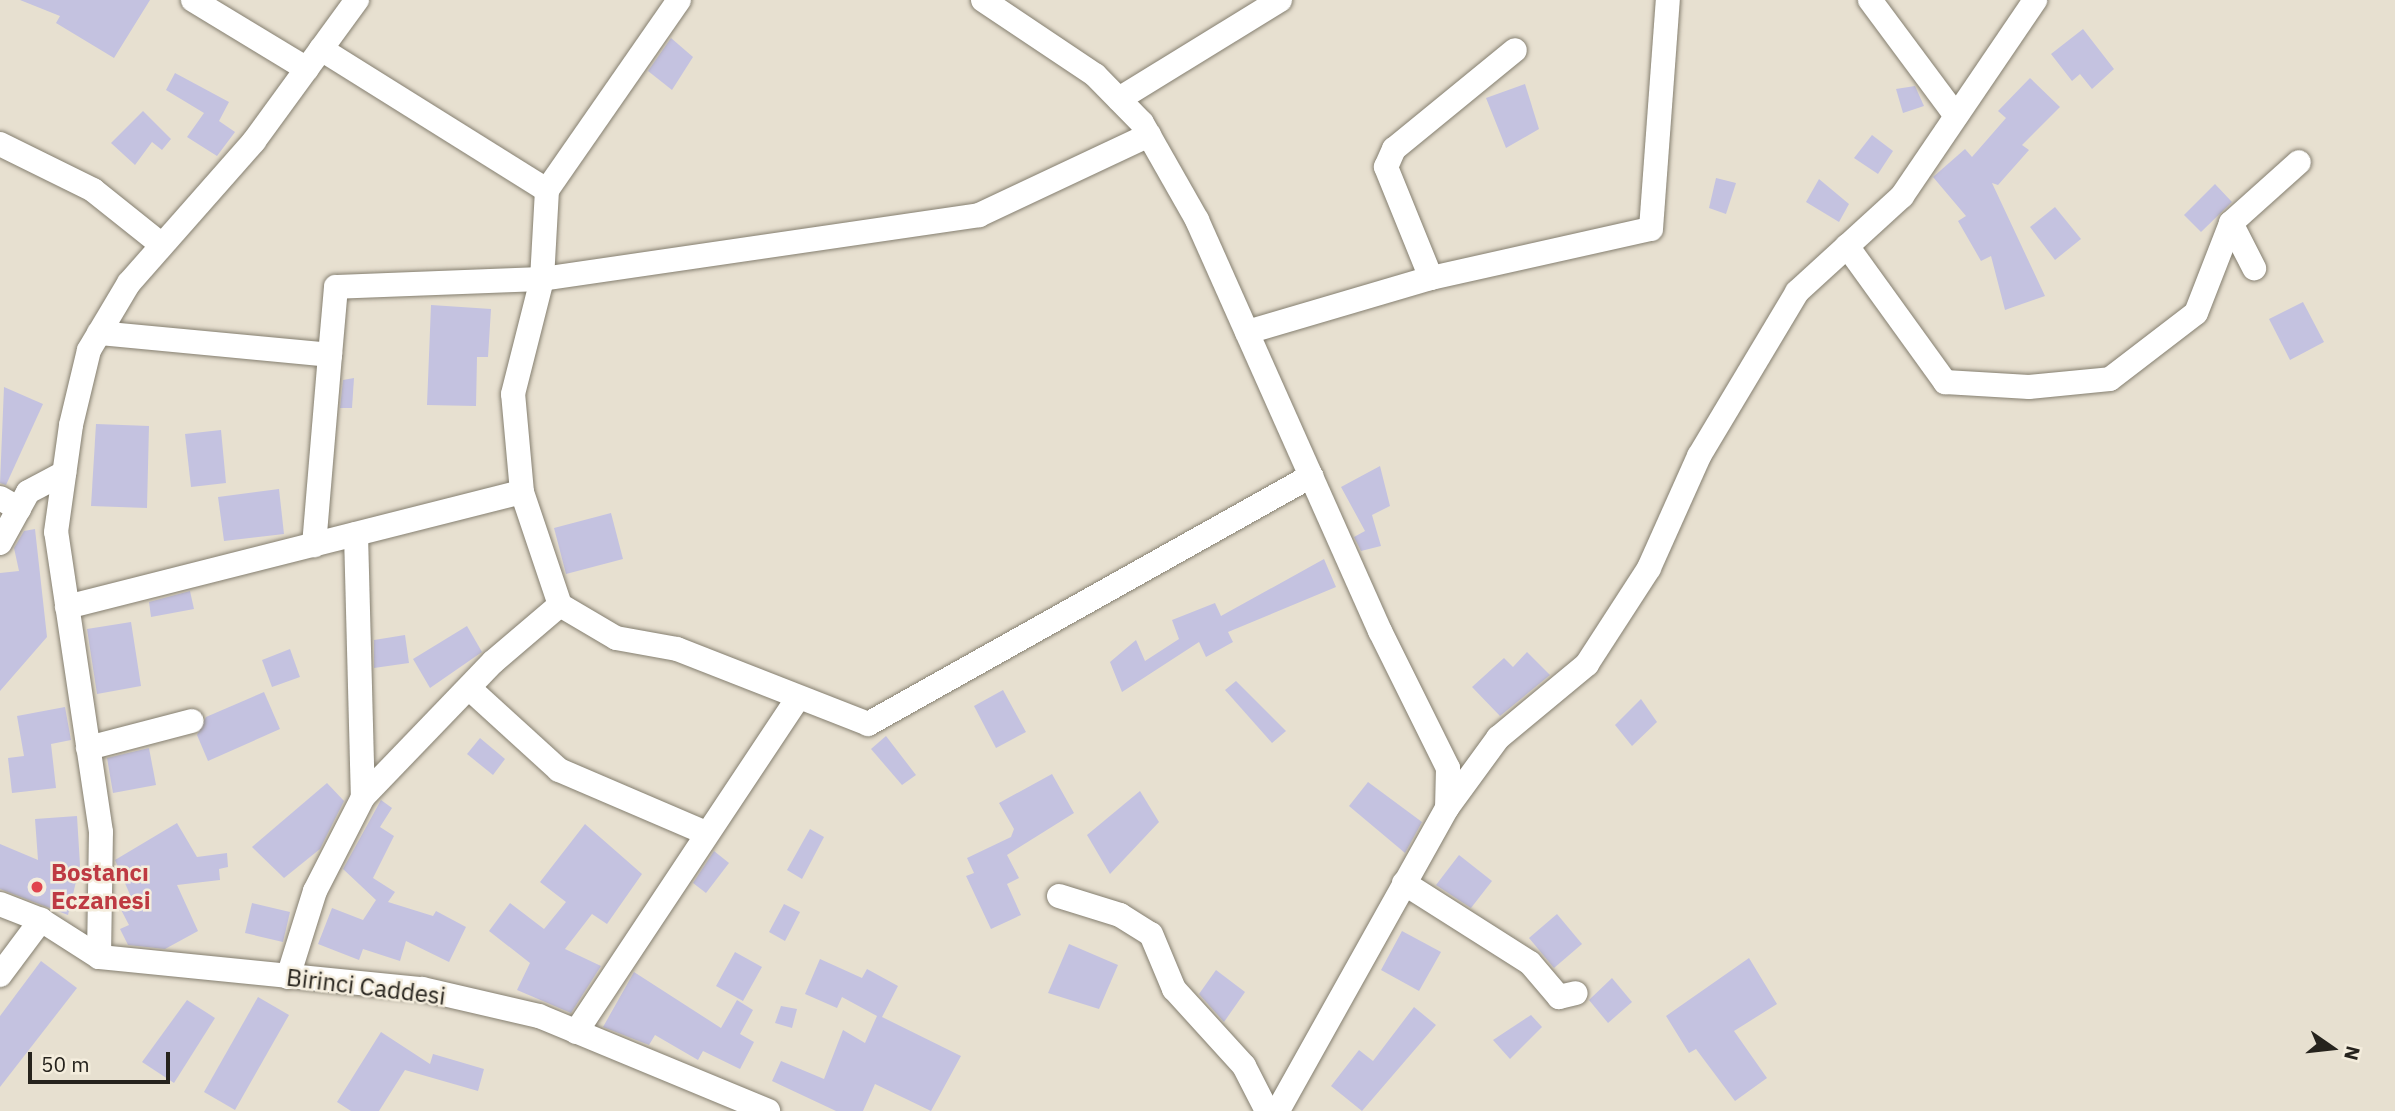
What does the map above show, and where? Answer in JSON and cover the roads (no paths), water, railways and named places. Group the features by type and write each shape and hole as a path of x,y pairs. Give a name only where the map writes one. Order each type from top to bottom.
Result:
{"street":[{"path":"193,0 314,59 547,190"},
{"path":"99,957 104,895 88,747 56,532 64,472 89,350 162,245 314,59 358,0"},
{"path":"679,0 547,190 542,279 513,394 522,492 560,604 616,638 677,649 868,724 1311,475"},
{"path":"982,0 1095,75 1149,135 1197,220 1311,475 1448,768 1447,808"},
{"path":"1119,99 1280,0"},
{"path":"1247,332 1431,278 1651,229 1668,0"},
{"path":"1870,0 1956,116"},
{"path":"1278,1111 1447,808 1498,738 1587,664 1649,568 1699,456 1797,292 1902,196 2035,0"},
{"path":"1431,278 1386,167 1394,149 1515,50"},
{"path":"314,545 337,288 542,279 979,215 1149,135"},
{"path":"0,144 93,190 162,245"},
{"path":"1847,246 1945,382 2029,387 2110,379 2196,313 2231,223 2299,162"},
{"path":"2231,223 2254,268"},
{"path":"99,333 330,355"},
{"path":"0,543 9,504 41,481 64,472"},
{"path":"68,607 522,492"},
{"path":"356,534 363,797"},
{"path":"288,977 315,891 363,797 470,689 560,604"},
{"path":"470,689 559,770 704,832"},
{"path":"576,1032 704,832 798,698"},
{"path":"88,747 192,721"},
{"path":"1405,883 1559,997 1576,993"},
{"path":"1059,895 1120,915 1151,934 1174,989 1244,1066 1267,1111"},
{"name":"Birinci Caddesi","path":"0,904 41,920 99,957 422,989 538,1016 768,1111"},
{"path":"0,975 41,920"}],"place":[{"name":"Bostancı Eczanesi","path":"37,887"}]}
